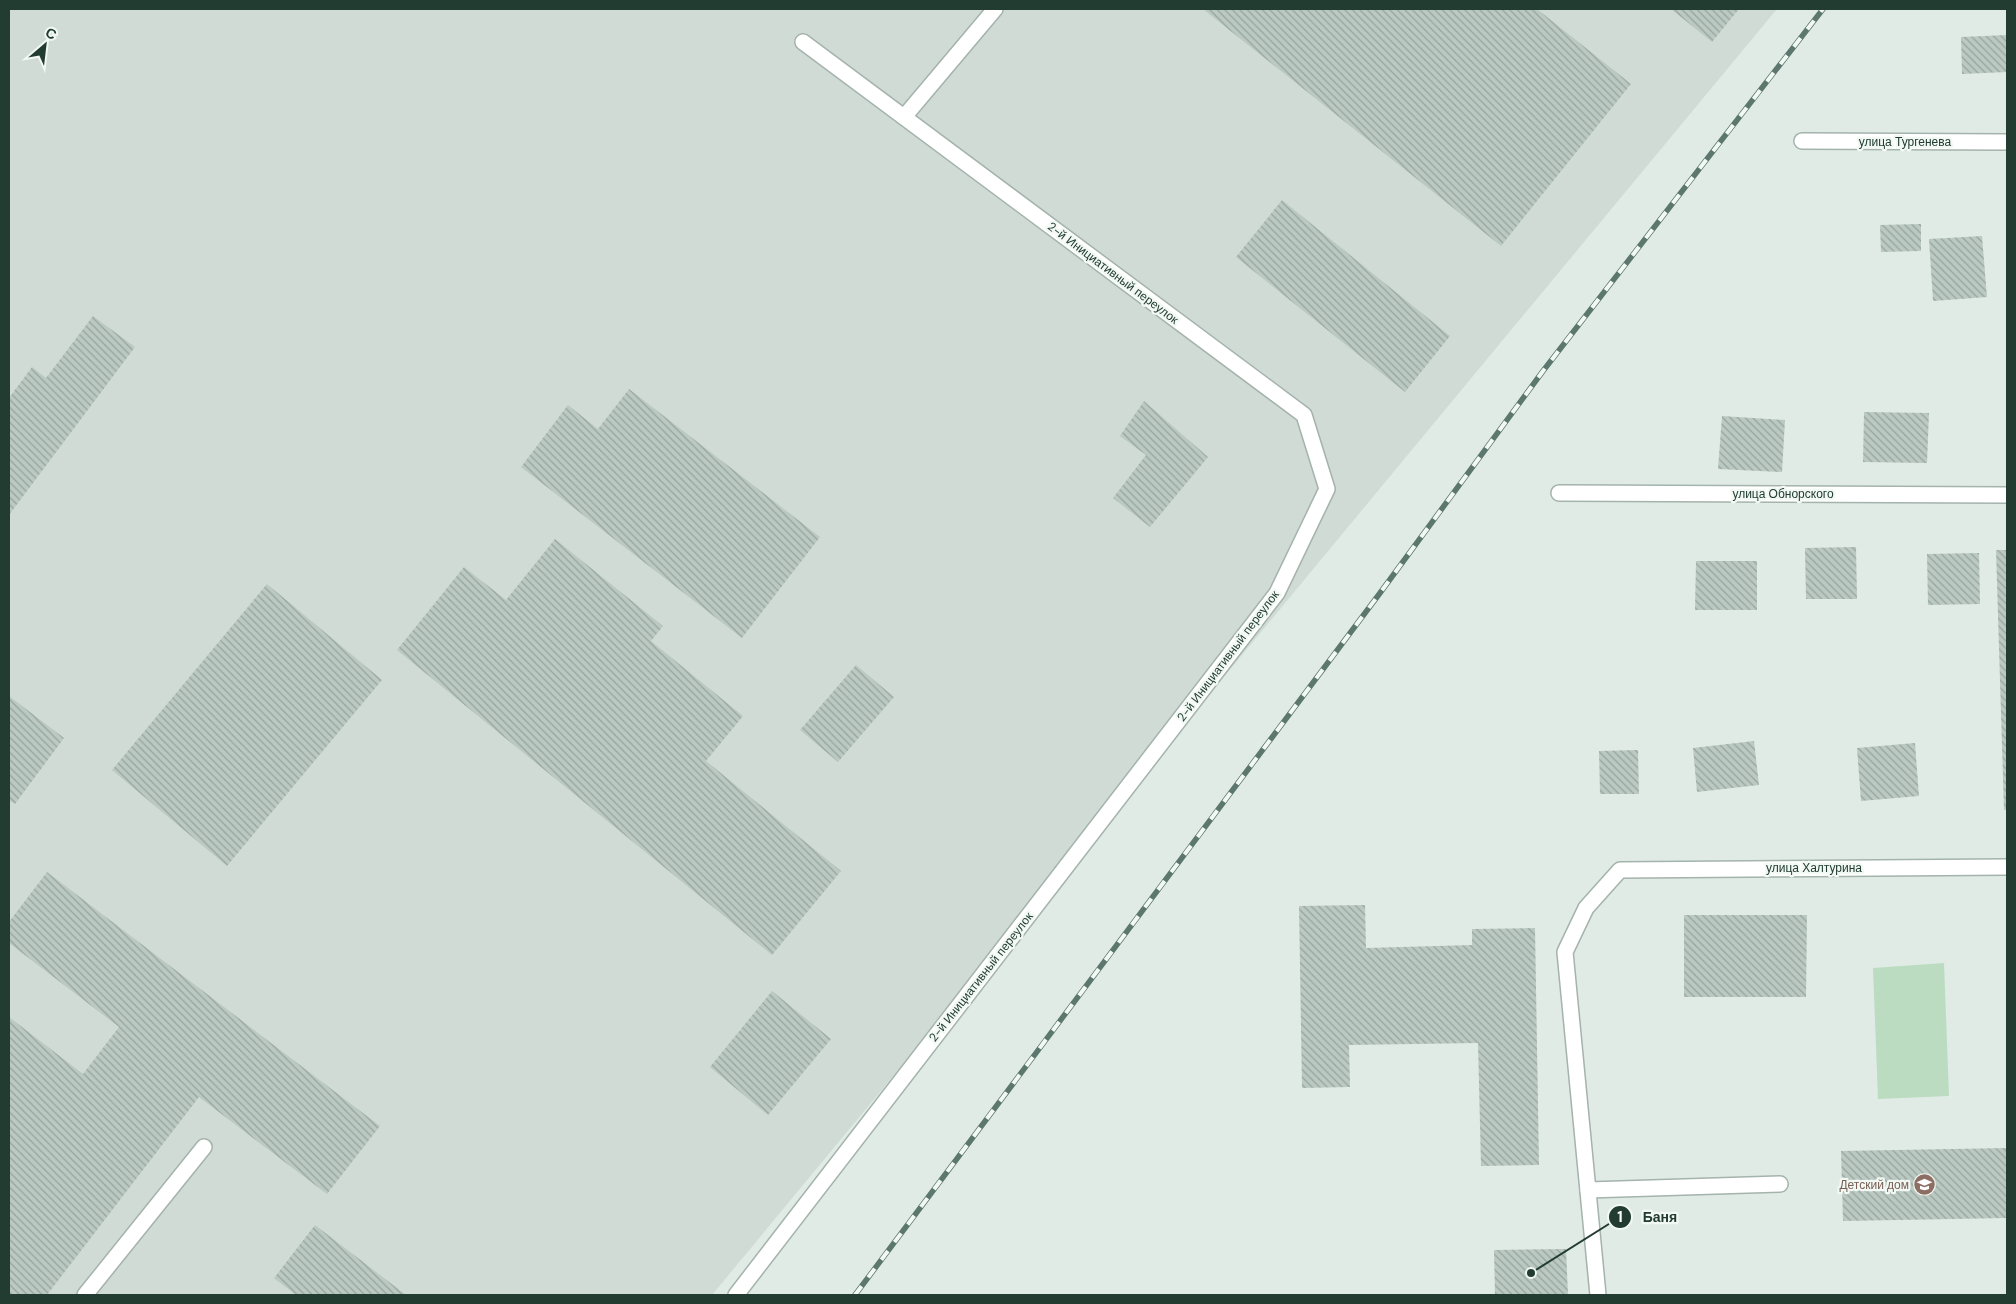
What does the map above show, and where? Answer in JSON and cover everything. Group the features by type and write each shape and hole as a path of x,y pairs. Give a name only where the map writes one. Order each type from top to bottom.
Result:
{"street":[{"path":"904,117 995,9"},
{"name":"2-й Инициативный переулок","path":"736,1295 1277,593 1327,489 1304,415 803,42"},
{"name":"улица Тургенева","path":"1802,141 2007,142"},
{"name":"улица Обнорского","path":"1559,493 2007,495"},
{"name":"улица Халтурина","path":"1588,1190 1565,952 1586,908 1620,870 2007,867"},
{"path":"85,1295 204,1147"},
{"path":"1598,1295 1588,1190 1780,1184"}],"shaded area":[{"path":"9,9 1777,9 712,1295 9,1295"}],"green space":[{"path":"1944,963 1949,1096 1878,1099 1873,968"}],"building":[{"path":"1203,9 1537,9 1631,84 1501,246"},
{"path":"1671,9 1739,9 1712,42"},
{"path":"2007,35 2007,72 1962,74 1961,37"},
{"path":"1282,200 1450,336 1405,392 1236,257"},
{"path":"1921,224 1921,251 1881,252 1880,225"},
{"path":"1982,236 1987,297 1933,301 1929,239"},
{"path":"93,316 135,347 9,515 9,398 32,367 46,378"},
{"path":"629,389 820,537 742,638 521,467 568,405 598,429"},
{"path":"1144,401 1208,457 1150,527 1113,498 1146,455 1120,436"},
{"path":"1864,412 1929,413 1927,463 1863,462"},
{"path":"1722,416 1785,420 1782,472 1718,469"},
{"path":"555,539 663,626 651,641 743,716 706,761 841,871 772,955 397,650 464,567 506,600"},
{"path":"1856,547 1857,599 1806,599 1805,548"},
{"path":"1996,550 2007,550 2007,810 2004,810"},
{"path":"1979,553 1980,604 1928,605 1927,554"},
{"path":"1696,561 1757,561 1757,610 1695,610"},
{"path":"267,584 382,680 227,866 112,770"},
{"path":"856,665 894,697 838,762 800,730"},
{"path":"9,696 64,738 15,804 9,800"},
{"path":"1754,741 1759,785 1697,792 1693,748"},
{"path":"1915,743 1919,796 1861,801 1857,748"},
{"path":"1638,750 1639,794 1600,794 1599,751"},
{"path":"47,872 380,1126 327,1194 199,1097 47,1295 9,1295 9,1017 83,1074 119,1027 9,943 9,922"},
{"path":"1365,905 1366,948 1472,945 1472,929 1535,928 1539,1165 1481,1166 1478,1043 1349,1045 1350,1087 1302,1088 1299,906"},
{"path":"1684,915 1807,915 1806,997 1684,997"},
{"path":"772,991 831,1039 768,1115 710,1067"},
{"name":"Детский дом","path":"2007,1148 2007,1218 1843,1221 1841,1151"},
{"path":"315,1225 406,1295 296,1295 274,1278"},
{"path":"1566,1249 1568,1295 1495,1295 1494,1250"}],"railway":[{"path":"855,1295 1380,593 1543,371 1823,9"}],"place":[{"name":"Детский дом","path":"1925,1185"},
{"name":"Баня","path":"1531,1273"}]}
